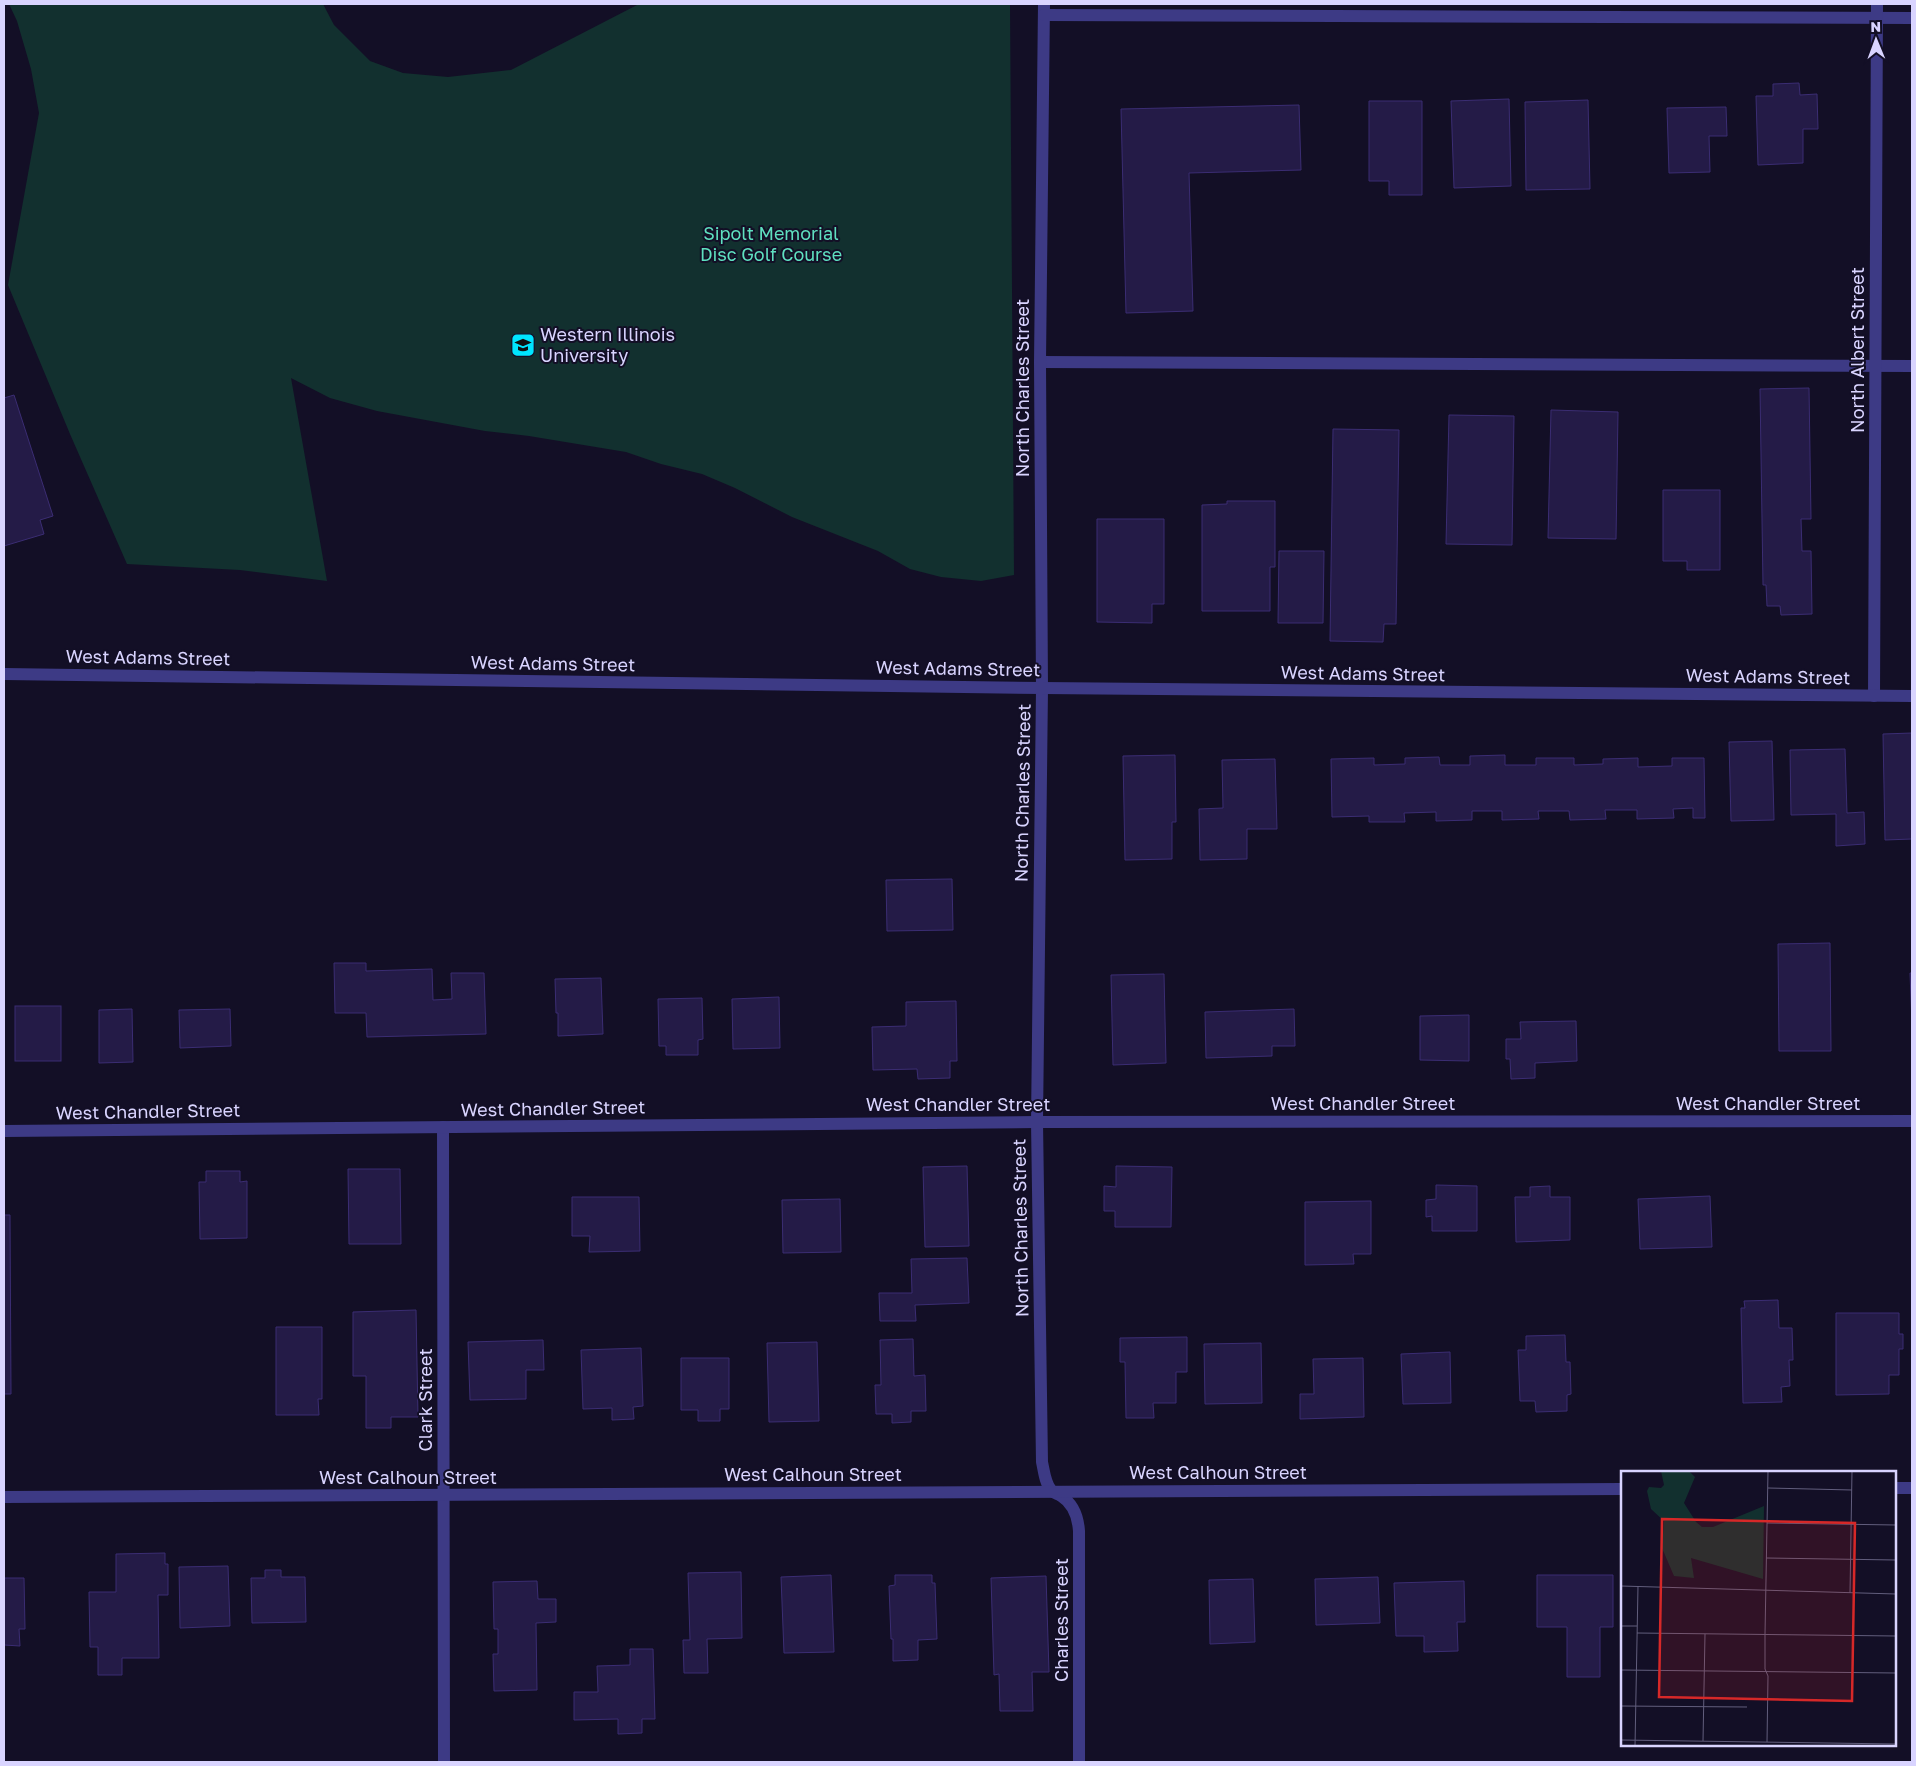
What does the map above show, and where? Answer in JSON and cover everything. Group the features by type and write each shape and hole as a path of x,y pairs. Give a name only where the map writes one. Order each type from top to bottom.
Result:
{"street":[{"name":"North Albert Street","path":"1874,696 1877,4"},
{"path":"1044,10 1912,18"},
{"name":"North Charles Street","path":"1044,10 1040,362 1042,688 1037,1122 1042,1462 1045,1477 1051,1491"},
{"path":"1040,362 1912,366"},
{"name":"West Adams Street","path":"4,674 1042,688 1912,696"},
{"name":"West Chandler Street","path":"4,1131 1037,1122 1912,1121"},
{"name":"Clark Street","path":"442,1127 444,1762"},
{"path":"1896,1488 1912,1488"},
{"name":"West Calhoun Street","path":"4,1497 1621,1489"},
{"name":"Charles Street","path":"1051,1491 1063,1497 1072,1506 1078,1518 1079,1762"}],"green space":[{"name":"Sipolt Memorial Disc Golf Course","path":"9,4 323,4 334,25 370,61 403,73 448,77 511,70 639,4 1010,4 1014,575 981,581 941,577 910,569 878,551 792,517 735,488 702,474 661,464 626,452 529,436 485,431 377,411 330,398 291,378 327,581 240,570 127,564 8,285 39,113 31,69 17,21"}],"building":[{"path":"1799,83 1800,95 1817,94 1818,129 1803,129 1803,163 1758,165 1756,96 1773,96 1773,84"},
{"path":"1509,99 1511,186 1454,188 1451,101"},
{"path":"1588,100 1590,189 1526,190 1525,102"},
{"path":"1369,101 1422,101 1422,195 1389,195 1389,181 1369,181"},
{"path":"1299,105 1301,170 1189,173 1193,311 1126,313 1121,109"},
{"path":"1726,107 1727,136 1709,136 1710,172 1669,173 1667,108"},
{"path":"1809,388 1811,519 1801,519 1802,551 1811,551 1812,614 1781,615 1780,606 1767,606 1766,585 1763,585 1760,389"},
{"path":"14,395 53,516 40,520 44,534 4,546 4,398"},
{"path":"1551,410 1618,412 1616,539 1548,538"},
{"path":"1449,415 1514,416 1512,545 1446,544"},
{"path":"1333,429 1399,430 1396,624 1384,624 1383,642 1330,641"},
{"path":"1663,490 1720,490 1720,570 1687,570 1687,561 1663,561"},
{"path":"1227,501 1275,501 1275,567 1270,567 1270,611 1202,611 1202,505 1227,504"},
{"path":"1097,519 1164,519 1164,604 1152,604 1152,623 1097,622"},
{"path":"1279,551 1324,551 1323,623 1278,623"},
{"path":"1912,733 1912,839 1885,840 1883,734"},
{"path":"1772,741 1774,820 1731,821 1729,742"},
{"path":"1845,749 1847,813 1864,812 1865,844 1836,846 1836,814 1791,815 1790,750"},
{"path":"1175,755 1176,822 1172,822 1172,859 1125,860 1123,756"},
{"path":"1505,755 1505,765 1536,765 1536,758 1574,758 1574,765 1603,764 1603,759 1638,758 1638,767 1672,766 1672,758 1704,758 1705,818 1693,818 1693,808 1673,809 1674,818 1637,819 1637,810 1605,810 1606,819 1570,820 1569,811 1538,811 1539,819 1502,820 1502,811 1472,811 1472,820 1436,821 1436,812 1404,813 1405,822 1369,822 1369,816 1332,817 1331,759 1374,758 1374,765 1405,764 1405,758 1439,757 1440,765 1470,765 1470,756"},
{"path":"1275,759 1277,829 1247,829 1247,859 1200,860 1199,809 1223,808 1222,760"},
{"path":"952,879 953,930 887,931 886,880"},
{"path":"1830,943 1831,1051 1779,1051 1778,944"},
{"path":"334,963 366,963 366,971 432,969 433,1000 452,999 451,973 484,973 486,1034 367,1037 366,1013 335,1013"},
{"path":"1910,973 1912,973 1912,1024"},
{"path":"1164,974 1166,1063 1113,1065 1111,975"},
{"path":"601,978 603,1034 558,1036 555,979"},
{"path":"779,997 780,1048 733,1049 732,999"},
{"path":"702,998 703,1039 698,1040 698,1055 666,1055 666,1046 659,1046 658,999"},
{"path":"956,1001 957,1061 950,1061 950,1078 918,1079 917,1069 873,1070 872,1027 906,1026 906,1002"},
{"path":"15,1006 61,1006 61,1061 15,1061"},
{"path":"132,1009 133,1062 99,1063 99,1010"},
{"path":"230,1009 231,1046 180,1048 179,1010"},
{"path":"1294,1009 1295,1046 1272,1046 1272,1056 1206,1058 1205,1012"},
{"path":"1469,1015 1469,1061 1420,1060 1420,1016"},
{"path":"1576,1021 1577,1061 1535,1063 1535,1078 1511,1079 1510,1059 1506,1059 1506,1039 1521,1039 1520,1022"},
{"path":"967,1166 969,1246 925,1247 923,1167"},
{"path":"1116,1166 1172,1167 1171,1227 1115,1227 1115,1211 1104,1211 1104,1186 1116,1187"},
{"path":"348,1169 400,1169 401,1244 349,1244"},
{"path":"206,1171 240,1171 240,1182 247,1181 247,1238 200,1239 199,1182 206,1182"},
{"path":"1436,1185 1477,1186 1477,1231 1432,1231 1432,1216 1426,1217 1426,1200 1436,1199"},
{"path":"1550,1186 1550,1197 1570,1197 1570,1240 1516,1242 1515,1197 1530,1197 1530,1187"},
{"path":"1710,1196 1712,1247 1640,1249 1638,1199"},
{"path":"572,1197 639,1197 640,1251 589,1252 590,1236 572,1236"},
{"path":"840,1199 841,1252 783,1253 782,1200"},
{"path":"1371,1201 1371,1254 1353,1254 1354,1264 1305,1265 1305,1202"},
{"path":"4,1215 10,1215 11,1394 4,1394"},
{"path":"967,1258 969,1303 915,1305 916,1321 880,1321 879,1293 912,1293 911,1259"},
{"path":"1778,1300 1779,1328 1792,1328 1793,1360 1789,1360 1790,1386 1781,1387 1782,1402 1743,1403 1741,1308 1745,1308 1744,1301"},
{"path":"416,1310 418,1417 391,1417 391,1428 366,1428 366,1376 353,1376 353,1312"},
{"path":"1836,1313 1899,1313 1899,1334 1903,1334 1903,1349 1899,1349 1899,1375 1889,1375 1889,1394 1836,1395"},
{"path":"276,1327 322,1327 322,1399 318,1399 319,1415 276,1415"},
{"path":"1565,1335 1566,1362 1570,1362 1571,1394 1567,1395 1567,1411 1536,1412 1535,1401 1520,1401 1518,1350 1526,1350 1526,1336"},
{"path":"1187,1337 1187,1372 1176,1372 1176,1403 1153,1403 1154,1418 1126,1418 1125,1362 1120,1362 1120,1338"},
{"path":"913,1339 914,1376 925,1375 926,1411 911,1411 911,1422 892,1423 892,1414 876,1414 875,1385 881,1385 880,1340"},
{"path":"543,1340 544,1370 526,1370 526,1399 470,1400 468,1342"},
{"path":"817,1342 819,1421 769,1422 767,1343"},
{"path":"1261,1343 1262,1403 1205,1404 1204,1344"},
{"path":"641,1348 643,1406 633,1407 634,1419 612,1420 612,1408 583,1409 581,1350"},
{"path":"1450,1352 1451,1403 1403,1404 1401,1354"},
{"path":"681,1358 729,1358 729,1409 720,1409 720,1421 698,1421 698,1410 681,1410"},
{"path":"1363,1358 1364,1417 1300,1419 1300,1394 1314,1394 1313,1359"},
{"path":"165,1553 165,1564 168,1564 168,1595 158,1595 159,1658 122,1658 122,1675 98,1675 98,1647 90,1647 89,1592 116,1592 116,1554"},
{"path":"228,1566 230,1626 180,1628 179,1567"},
{"path":"265,1570 281,1570 281,1577 305,1577 306,1622 252,1623 251,1578 265,1578"},
{"path":"741,1572 742,1638 707,1639 708,1673 684,1673 683,1640 690,1640 688,1573"},
{"path":"831,1575 834,1652 784,1653 781,1577"},
{"path":"895,1575 932,1575 932,1583 935,1583 937,1639 918,1640 918,1660 893,1661 889,1586 895,1585"},
{"path":"1537,1575 1613,1575 1613,1627 1600,1627 1600,1677 1567,1677 1567,1627 1537,1627"},
{"path":"1046,1576 1049,1672 1032,1672 1033,1711 1000,1711 999,1674 994,1675 991,1578"},
{"path":"1378,1577 1380,1623 1316,1625 1315,1579"},
{"path":"4,1578 24,1578 25,1629 19,1629 20,1646 4,1645"},
{"path":"1253,1579 1255,1642 1210,1644 1209,1580"},
{"path":"537,1581 538,1599 556,1599 556,1622 536,1623 537,1690 494,1691 493,1654 498,1654 498,1629 494,1629 493,1582"},
{"path":"1464,1581 1465,1622 1457,1622 1458,1651 1424,1652 1424,1636 1396,1636 1394,1583"},
{"path":"630,1649 653,1649 655,1719 642,1719 642,1733 618,1734 618,1719 574,1720 574,1692 598,1692 597,1666 630,1665"}],"place":[{"name":"Western Illinois University","path":"523,345"}]}
